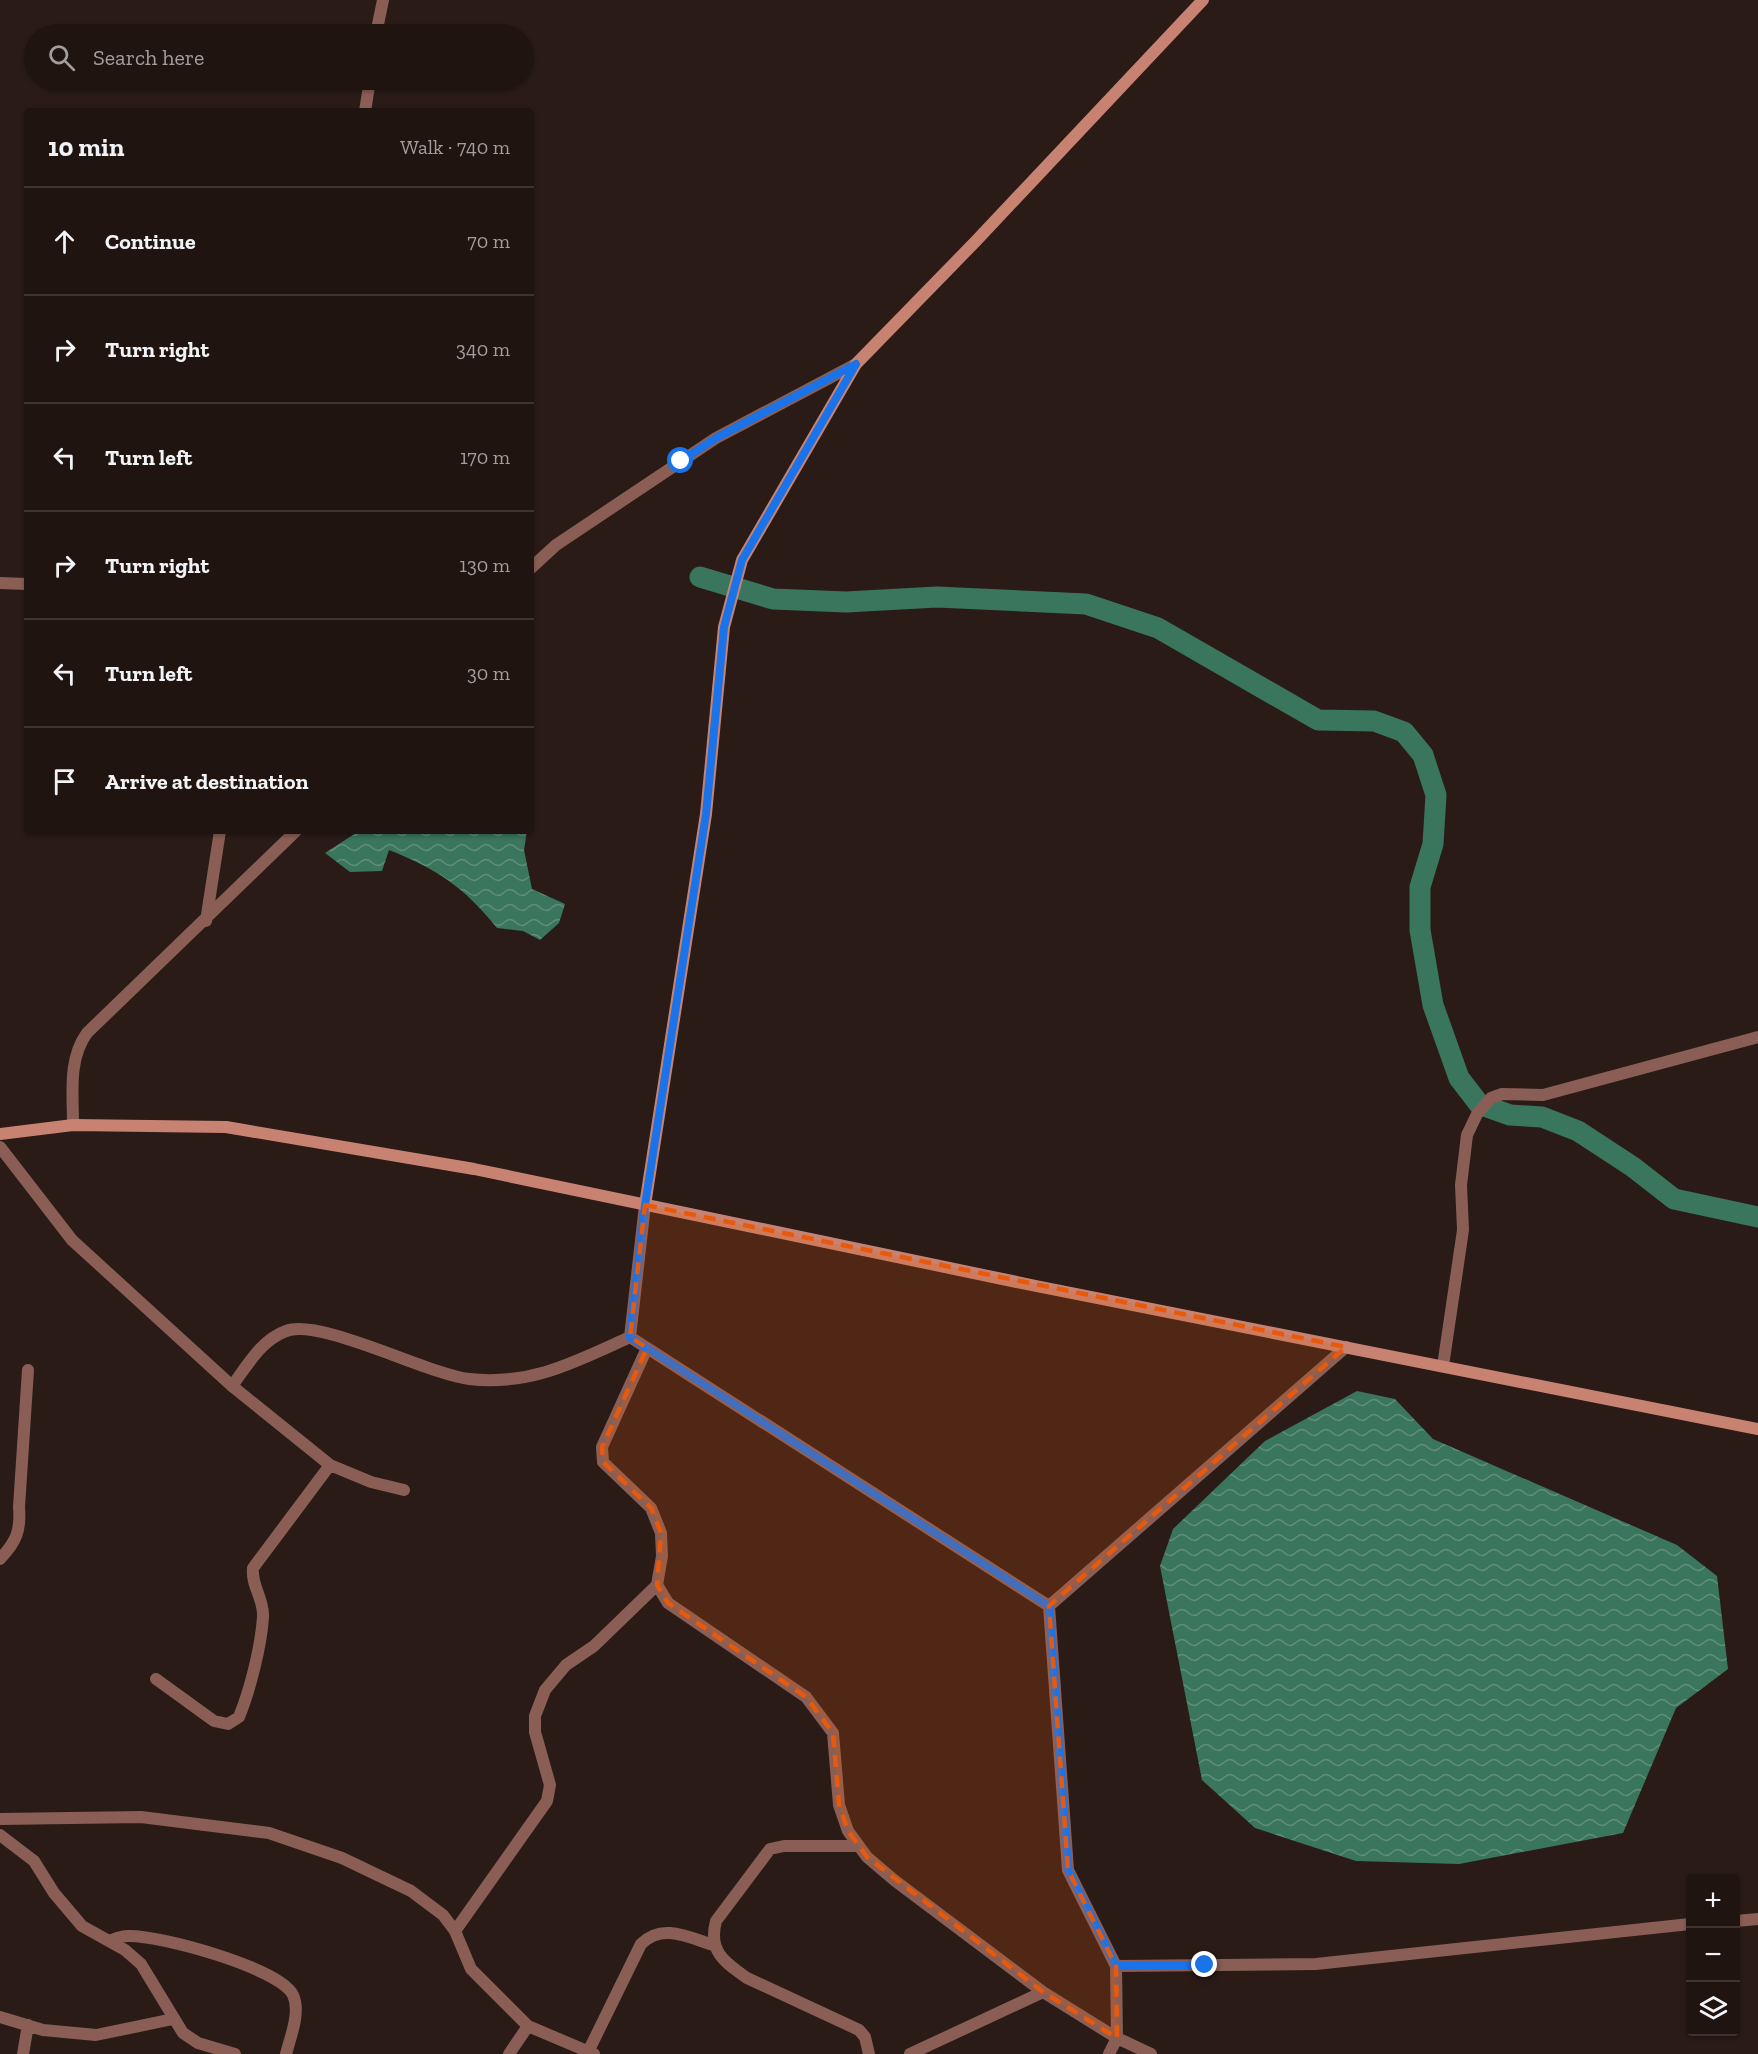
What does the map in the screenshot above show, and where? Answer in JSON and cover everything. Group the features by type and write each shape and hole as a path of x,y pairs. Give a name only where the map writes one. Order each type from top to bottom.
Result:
{"main road":[{"path":"645,1205 706,814 724,627 742,560 856,364 975,242 1203,0"},
{"path":"0,1134 73,1125 226,1127 474,1169 1758,1429"}],"street":[{"path":"378,24 383,0"},
{"path":"365,108 368,90"},
{"path":"534,565 556,545 716,438 856,364"},
{"path":"0,583 24,584"},
{"path":"206,921 220,834"},
{"path":"73,1125 73,1069 78,1045 87,1033 206,921 293,834"},
{"path":"1443,1366 1463,1230 1461,1185 1467,1135 1477,1114 1491,1098 1502,1094 1543,1095 1758,1037"},
{"path":"0,1147 72,1240 232,1386 330,1465 371,1482 404,1490"},
{"path":"630,1337 645,1205"},
{"path":"232,1386 265,1344 286,1331 317,1331 467,1379 502,1380 537,1376 563,1368 630,1337"},
{"path":"630,1337 1049,1606"},
{"path":"1049,1606 1346,1347"},
{"path":"455,1931 548,1801 550,1785 535,1732 535,1716 545,1690 566,1665 594,1646 657,1585 663,1556 661,1533 651,1508 603,1462 602,1447 647,1348"},
{"path":"0,1559 12,1547 21,1526 19,1507 28,1370"},
{"path":"156,1679 214,1721 228,1724 239,1718 263,1616 260,1593 252,1580 253,1568 330,1465"},
{"path":"657,1585 668,1603 806,1697 833,1733 838,1805 848,1831 859,1846 894,1880 1043,1992 1117,2038 1151,2054"},
{"path":"1049,1606 1068,1870 1116,1966 1117,2038 1109,2054"},
{"path":"0,1819 141,1816 269,1833 342,1858 411,1891 443,1915 455,1931 471,1969 528,2026 591,2053 641,1944 650,1935 672,1932 713,1945 733,1968 747,1978 859,2030 865,2037 869,2054"},
{"path":"0,1835 34,1861 60,1902 82,1926 125,1950 141,1964 172,2019 183,2033 198,2043 235,2054"},
{"path":"713,1945 716,1921 770,1849 784,1846 859,1846"},
{"path":"1740,1921 1758,1919"},
{"path":"1116,1966 1316,1965 1686,1924"},
{"path":"109,1941 126,1936 169,1940 231,1959 285,1987 293,1995 295,2008 286,2054"},
{"path":"910,2054 1043,1992"},
{"path":"0,2017 74,2035 96,2035 172,2019"},
{"path":"23,2054 28,2025"},
{"path":"509,2054 528,2026"}],"highlighted area":[{"path":"645,1205 1346,1347 1049,1606 1068,1870 1116,1966 1117,2038 1043,1992 867,1857 848,1831 839,1805 833,1733 806,1697 668,1603 657,1585 661,1533 651,1508 603,1462 602,1447 647,1348 630,1337"}],"water":[{"path":"354,834 527,834 524,850 532,889 565,904 559,923 540,940 523,931 497,928 473,901 449,881 421,864 389,850 382,871 350,872 325,853"},
{"path":"1357,1391 1395,1399 1433,1439 1677,1545 1717,1576 1728,1669 1676,1708 1623,1833 1459,1864 1356,1861 1255,1828 1202,1780 1160,1566 1173,1529 1265,1441"}],"waterway":[{"path":"700,577 773,599 846,602 937,597 1086,604 1158,628 1318,720 1374,721 1404,732 1423,755 1436,795 1433,844 1420,887 1420,930 1433,1005 1459,1078 1479,1104 1510,1115 1542,1117 1578,1131 1633,1167 1674,1199 1758,1217"}],"route":[{"path":"681,461 716,438 856,364 742,560 724,627 706,814 645,1205 630,1337 1049,1606 1068,1870 1116,1966 1205,1965"}]}
